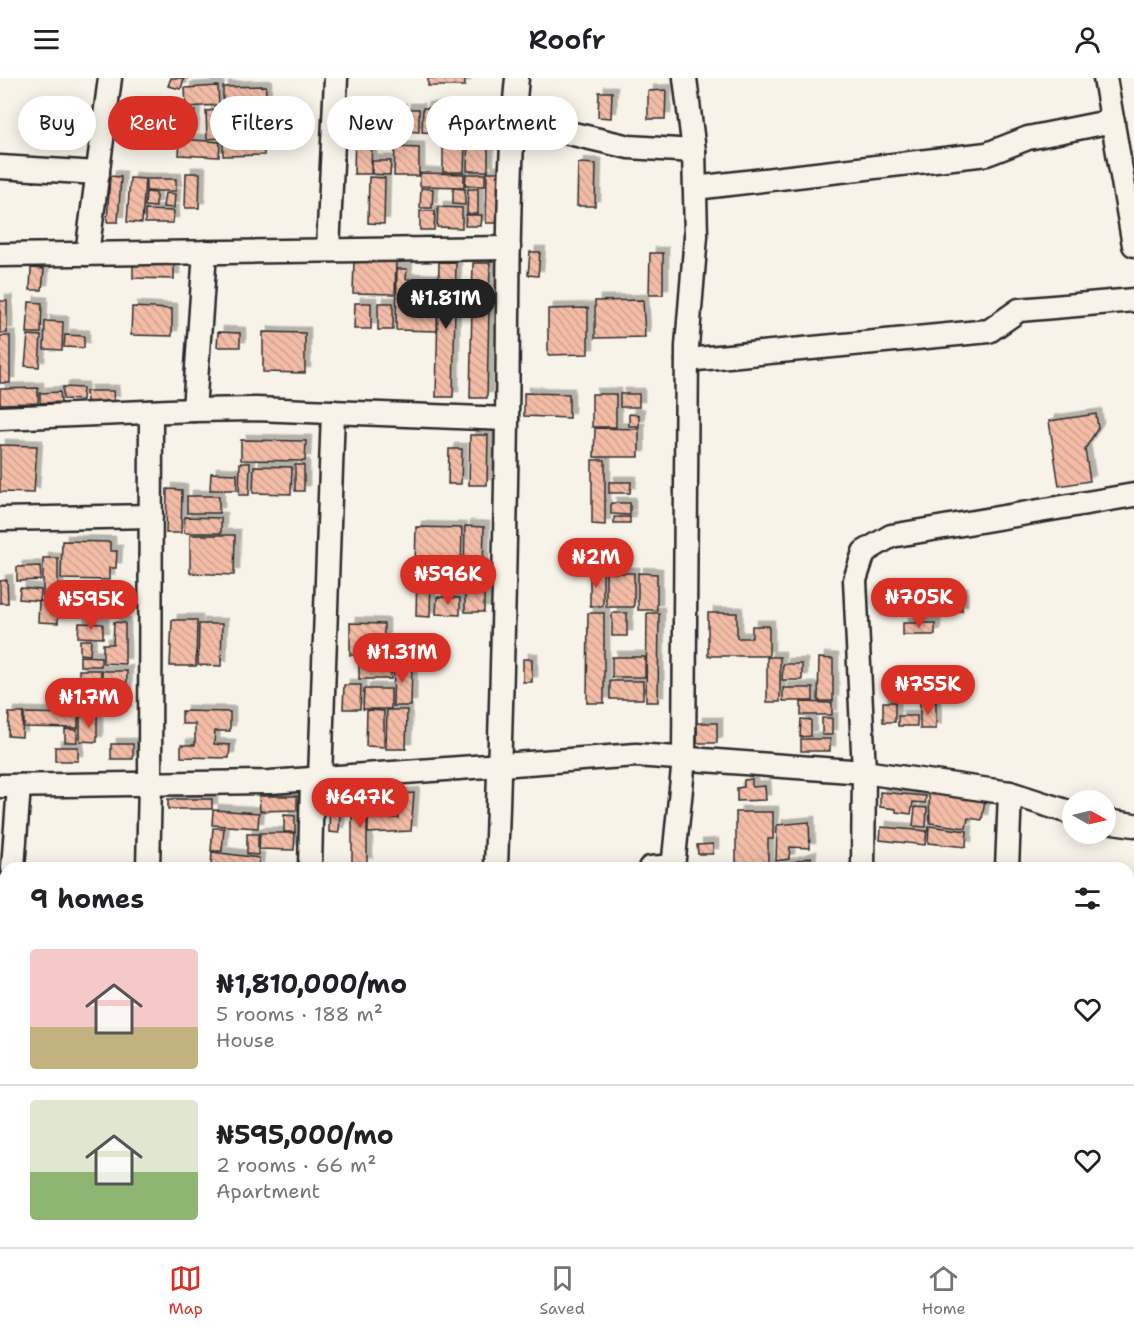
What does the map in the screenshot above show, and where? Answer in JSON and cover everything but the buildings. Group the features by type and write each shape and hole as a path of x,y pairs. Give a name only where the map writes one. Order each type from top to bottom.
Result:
{"street":[{"path":"87,254 110,78"},
{"path":"328,250 336,78"},
{"path":"515,96 517,78"},
{"path":"674,862 684,759 687,360 696,236 694,151 686,78"},
{"path":"1105,78 1134,245"},
{"path":"695,188 987,154 1028,138 1113,122"},
{"path":"578,135 629,147 694,151"},
{"path":"496,862 512,150"},
{"path":"0,167 98,173"},
{"path":"0,255 509,248"},
{"path":"194,410 205,252"},
{"path":"687,360 989,331 1019,310 1134,300"},
{"path":"0,418 256,409 507,419"},
{"path":"148,862 151,412"},
{"path":"310,862 333,412"},
{"path":"863,862 864,772 855,580 864,552 891,536 1134,495"},
{"path":"0,519 151,516"},
{"path":"13,862 10,786 270,782 636,755 864,772 1010,793 1062,810"},
{"path":"1006,862 1010,793"},
{"path":"1116,822 1134,825"}]}
